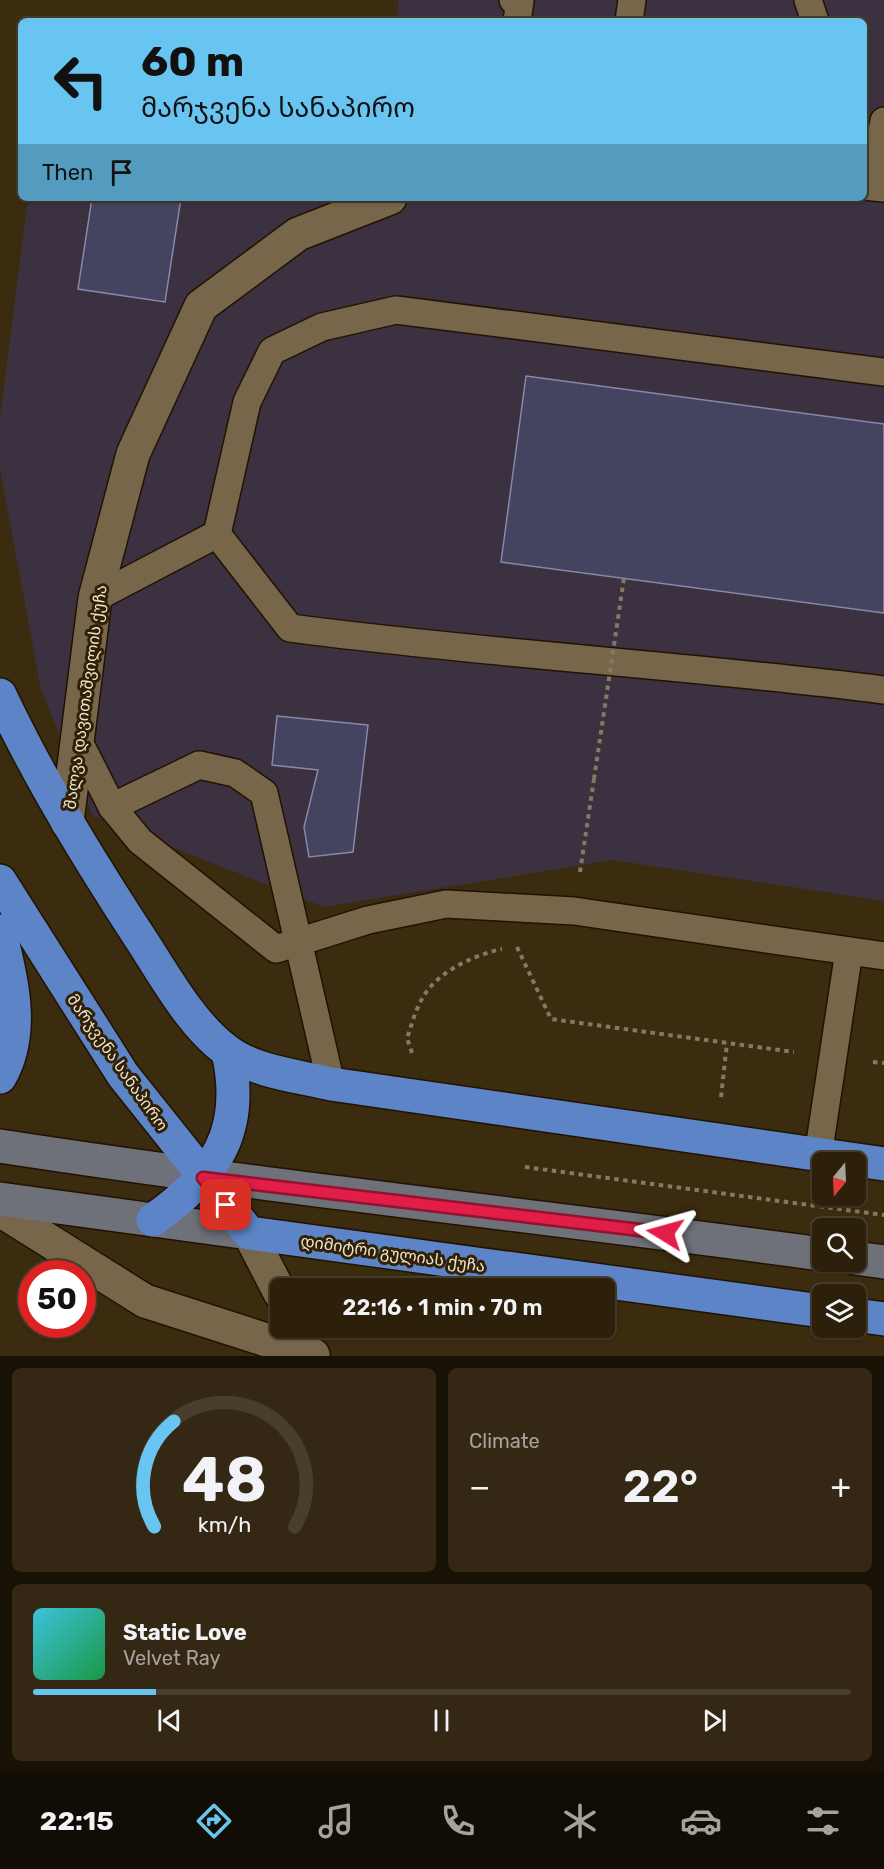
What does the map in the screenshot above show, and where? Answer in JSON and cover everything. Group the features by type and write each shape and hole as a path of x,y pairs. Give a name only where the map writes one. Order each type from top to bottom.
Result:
{"highway":[{"path":"0,695 23,744 68,822 185,1007 228,1052 266,1069 331,1084 812,1155"},
{"name":"მარჯვენა სანაპირო","path":"0,881 123,1075 249,1233"},
{"path":"0,931 15,1005 14,1034 6,1067 0,1077"},
{"path":"153,1220 180,1201 203,1178 226,1138 234,1104 234,1079 228,1052"},
{"path":"866,1162 884,1164"},
{"name":"დიმიტრი გულიას ქუჩა","path":"249,1233 812,1310"},
{"path":"866,1317 884,1319"}],"main road":[{"path":"0,1146 203,1178 575,1221 812,1253"},
{"name":"დიმიტრი გულიას ქუჩა","path":"0,1199 249,1233"},
{"path":"866,1260 884,1262"}],"street":[{"name":"შალვა დავითაშვილის ქუჩა","path":"68,822 94,612 133,454 201,306 298,234 382,201"},
{"path":"0,1210 145,1301 312,1349"},
{"path":"249,1233 272,1278"}],"lane":[{"path":"629,18 632,0"},
{"path":"808,0 814,18"},
{"path":"873,184 884,121"},
{"path":"94,612 217,534 247,402 272,351 322,327 396,310 884,372"},
{"path":"217,534 290,628 488,652 752,674 884,690"},
{"path":"78,740 112,807 140,842 276,949 368,920 446,904 574,911 884,956"},
{"path":"112,807 199,765 235,773 264,793 331,1084"},
{"path":"820,1152 849,951"}],"path":[{"path":"574,911 624,578"},
{"path":"413,1055 407,1038 425,993 445,974 479,954 516,946 551,1019 798,1053"},
{"path":"720,1098 727,1043"},
{"path":"709,1096 732,1099"},
{"path":"525,1167 884,1215"}],"shaded area":[{"path":"399,0 884,0 884,901 612,860 324,907 93,816 41,690 0,469 0,417 28,201 867,201 867,18 396,18"}],"building":[{"path":"92,201 181,201 165,302 78,289"},
{"path":"526,376 884,424 884,613 501,562"},
{"path":"277,716 368,725 353,852 309,857 304,827 318,770 272,765"}],"route":[{"path":"226,1205 203,1178 665,1233"}]}
